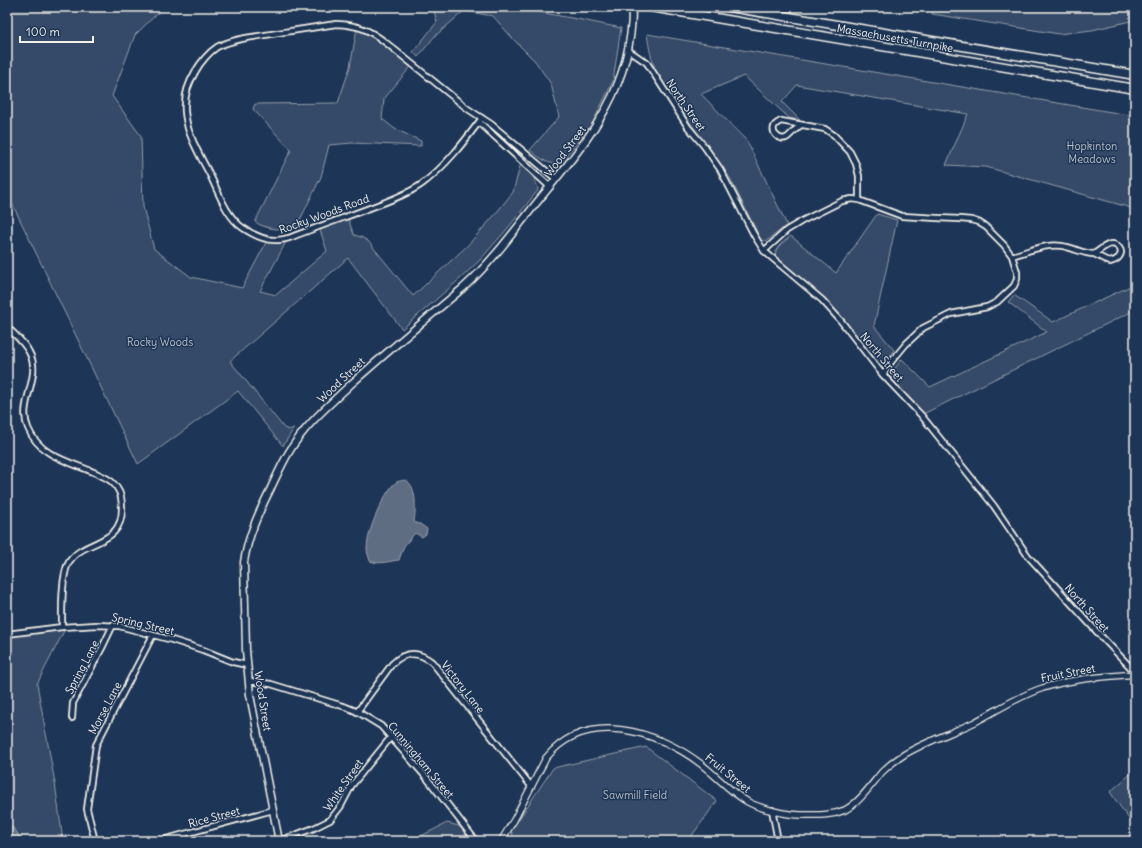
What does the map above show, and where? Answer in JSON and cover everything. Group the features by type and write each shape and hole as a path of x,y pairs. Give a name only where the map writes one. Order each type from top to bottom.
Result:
{"highway":[{"name":"Massachusetts Turnpike","path":"651,7 1135,89"},
{"name":"Massachusetts Turnpike","path":"730,7 1135,76"}],"main road":[{"name":"Wood Street","path":"279,841 254,714 247,665 244,562 251,530 284,461 295,442 316,417 388,351 476,275 500,249 592,133 606,110 619,80 628,50 632,27 632,7"}],"street":[{"name":"Rocky Woods Road","path":"480,120 440,169 413,189 395,198 366,209 289,238 278,240 258,236 242,227 234,220 192,139 185,115 185,102 188,87 199,66 206,57 218,47 232,41 336,24 352,25 363,28 374,34 468,109 480,120 550,187"},
{"name":"North Street","path":"628,50 647,63 688,127 704,146 720,169 754,235 764,251 822,300 841,321 883,375 921,415 994,506 1028,556 1135,673"},
{"name":"Rocky Woods Road","path":"480,120 491,124 556,179"},
{"path":"801,125 793,131 790,136 782,139 775,135 775,124 781,121 825,129 834,135 850,152 856,164 859,176 859,200"},
{"path":"764,251 787,230 802,221 842,201 852,199 859,200 902,216 972,220 986,227 1004,245 1012,256 1017,272 1017,280 1014,286 997,302 988,306 951,314 924,328 906,344 891,362 883,375"},
{"path":"1012,256 1055,245 1094,254 1110,262 1119,258 1121,253 1120,249 1112,244 1094,254"},
{"path":"7,327 27,349 33,362 33,380 26,401 25,412 27,426 36,442 52,456 109,480 119,491 122,501 122,516 116,529 106,539 76,553 67,564 64,575 62,628"},
{"name":"Spring Street","path":"7,634 97,625 113,625 153,635 196,648 233,662 247,665"},
{"name":"Spring Lane","path":"72,718 73,703 113,625"},
{"name":"Morse Lane","path":"94,841 87,809 96,745 153,635"},
{"name":"Victory Lane","path":"357,712 397,659 402,656 415,654 421,655 432,662 531,786"},
{"name":"Fruit Street","path":"501,841 514,820 546,758 558,745 572,737 589,731 616,729 645,734 670,744 701,764 748,802 772,810 799,815 826,815 840,812 851,806 883,771 904,754 1032,693 1050,686 1084,679 1135,673"},
{"name":"Cunningham Street","path":"249,681 271,684 357,712 375,722 390,736 426,777 476,841"},
{"name":"White Street","path":"279,841 314,828 330,820 341,806 352,785 390,736"},
{"name":"Rice Street","path":"159,841 273,810"},
{"path":"772,810 778,841"}],"green space":[{"name":"Rocky Woods","path":"7,7 164,7 135,35 112,96 141,136 143,207 154,249 191,277 242,288 268,239 287,240 260,291 276,295 327,251 320,230 348,219 354,235 368,241 413,296 467,246 493,217 513,192 521,163 534,179 538,190 480,260 402,329 348,258 230,361 284,428 289,430 294,428 283,446 238,391 138,464 7,193"},
{"path":"433,7 511,7 621,28 613,81 592,124 560,163 552,164 540,158 530,150 559,117 551,84 535,61 493,16 464,11 434,37 418,57 413,52 437,22"},
{"path":"933,7 1135,7 1135,20 1092,30 1059,34 932,14"},
{"path":"357,28 368,31 412,65 384,99 382,119 395,129 421,141 421,146 352,143 329,145 321,177 297,226 286,229 275,229 260,225 255,222 291,150 253,109 255,104 338,103 350,67"},
{"name":"Hopkinton Meadows","path":"647,34 1135,116 1135,209 986,167 946,165 968,114 797,85 782,102 800,120 789,118 744,76 701,94 747,141 787,225 768,240 763,241 761,240 730,178 661,82 649,49"},
{"path":"877,214 897,220 874,326 894,350 886,362 880,364 874,362 848,326 825,299 777,259 776,255 779,246 791,236 836,273"},
{"path":"1135,284 1135,310 921,415 891,379 890,375 902,359 930,387 1047,332 1008,302 1014,295 1053,322"},
{"path":"65,629 37,684 55,783 63,841 22,841 15,830 7,823 7,636"},
{"name":"Sawmill Field","path":"646,747 717,801 688,841 515,841 511,831 553,768"},
{"path":"1135,770 1135,823 1129,819 1110,792"},
{"path":"447,823 459,826 471,841 396,841 419,837"}],"shaded area":[{"path":"405,480 409,482 414,492 414,521 427,529 426,534 422,537 415,533 404,546 399,560 381,563 370,561 367,550 372,524 384,498 393,485 397,482"},
{"path":"7,823 15,830 22,841 7,841"}]}
